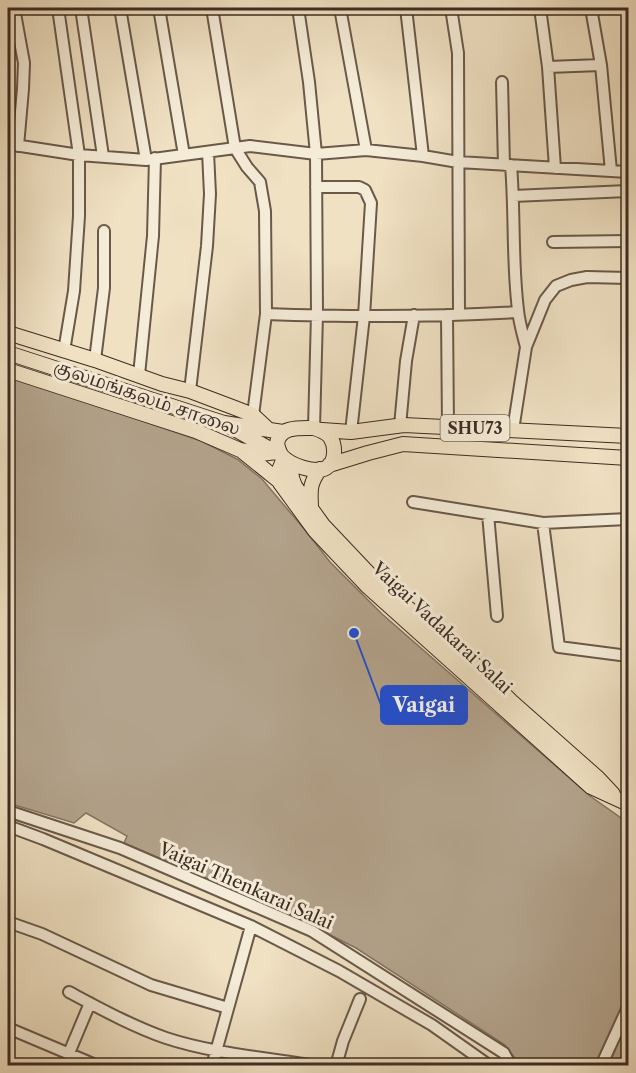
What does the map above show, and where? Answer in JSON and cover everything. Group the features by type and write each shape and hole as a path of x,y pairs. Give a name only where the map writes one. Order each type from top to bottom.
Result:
{"main road":[{"name":"குலமங்கலம் சாலை","path":"8,333 162,384 190,391 253,415 268,429"},
{"name":"SHU73","path":"8,353 224,423 283,432 296,429 318,429 351,432 400,426 628,436"},
{"name":"குலமங்கலம் சாலை","path":"8,370 196,431 240,450 283,457"},
{"name":"SHU73","path":"224,423 304,468 325,467 403,444 628,458"},
{"path":"311,507 313,479 333,457 334,447 330,437 318,429"},
{"path":"279,481 277,475 283,457 277,443 283,432"},
{"name":"Vaigai Vadakarai Salai","path":"240,450 279,481 315,531 367,586 591,787 624,802"},
{"name":"Vaigai Vadakarai Salai","path":"283,457 295,486 323,525 376,581 470,660 511,701 624,802"}],"street":[{"path":"14,8 24,63 23,89 13,145 79,154 150,159 250,146 316,154 366,150 458,162 628,171"},
{"path":"58,8 79,154 79,216 74,291 64,351"},
{"path":"81,8 103,156"},
{"path":"120,8 150,159 153,236 139,375"},
{"path":"159,8 184,155"},
{"path":"212,8 235,148 260,182 265,211 266,314 253,415"},
{"path":"298,8 309,82 316,154 318,429"},
{"path":"340,8 366,150"},
{"path":"406,8 423,156"},
{"path":"448,427 458,162 458,53 451,8"},
{"path":"540,8 548,68 555,168"},
{"path":"591,8 601,65 611,171"},
{"path":"548,68 601,65"},
{"path":"502,82 508,165 513,196 513,252 518,312 526,347"},
{"path":"190,391 207,246 210,194 208,152"},
{"path":"316,187 365,190 371,203 364,316 351,432"},
{"path":"513,196 628,191"},
{"path":"95,360 104,288 104,231"},
{"path":"553,242 628,241"},
{"path":"513,430 526,347 545,300 556,286 571,280 587,277 628,278"},
{"path":"266,314 364,316 518,312"},
{"path":"400,426 406,361 414,315"},
{"path":"413,502 543,523 628,519"},
{"path":"488,514 497,616"},
{"path":"543,523 559,647 628,656"},
{"name":"Vaigai Thenkarai Salai","path":"8,811 120,848 312,931 504,1053 511,1065"},
{"name":"Vaigai Thenkarai Salai","path":"8,826 43,838 251,926 339,971 432,1025 490,1065"},
{"path":"8,922 42,934 151,985 228,1008"},
{"path":"212,1065 251,926"},
{"path":"69,992 134,1026 168,1039 216,1050 316,1065"},
{"path":"336,1065 360,999"},
{"path":"69,1053 90,1003"},
{"path":"601,1065 628,1007"},
{"path":"8,1028 98,1065"}],"shaded area":[{"path":"8,375 201,441 237,459 262,479 330,562 382,614 590,796 628,823 628,1065 520,1065 505,1045 356,948 265,902 124,843 127,836 86,813 74,823 8,803"}],"place":[{"name":"Vaigai","path":"354,633"}]}
